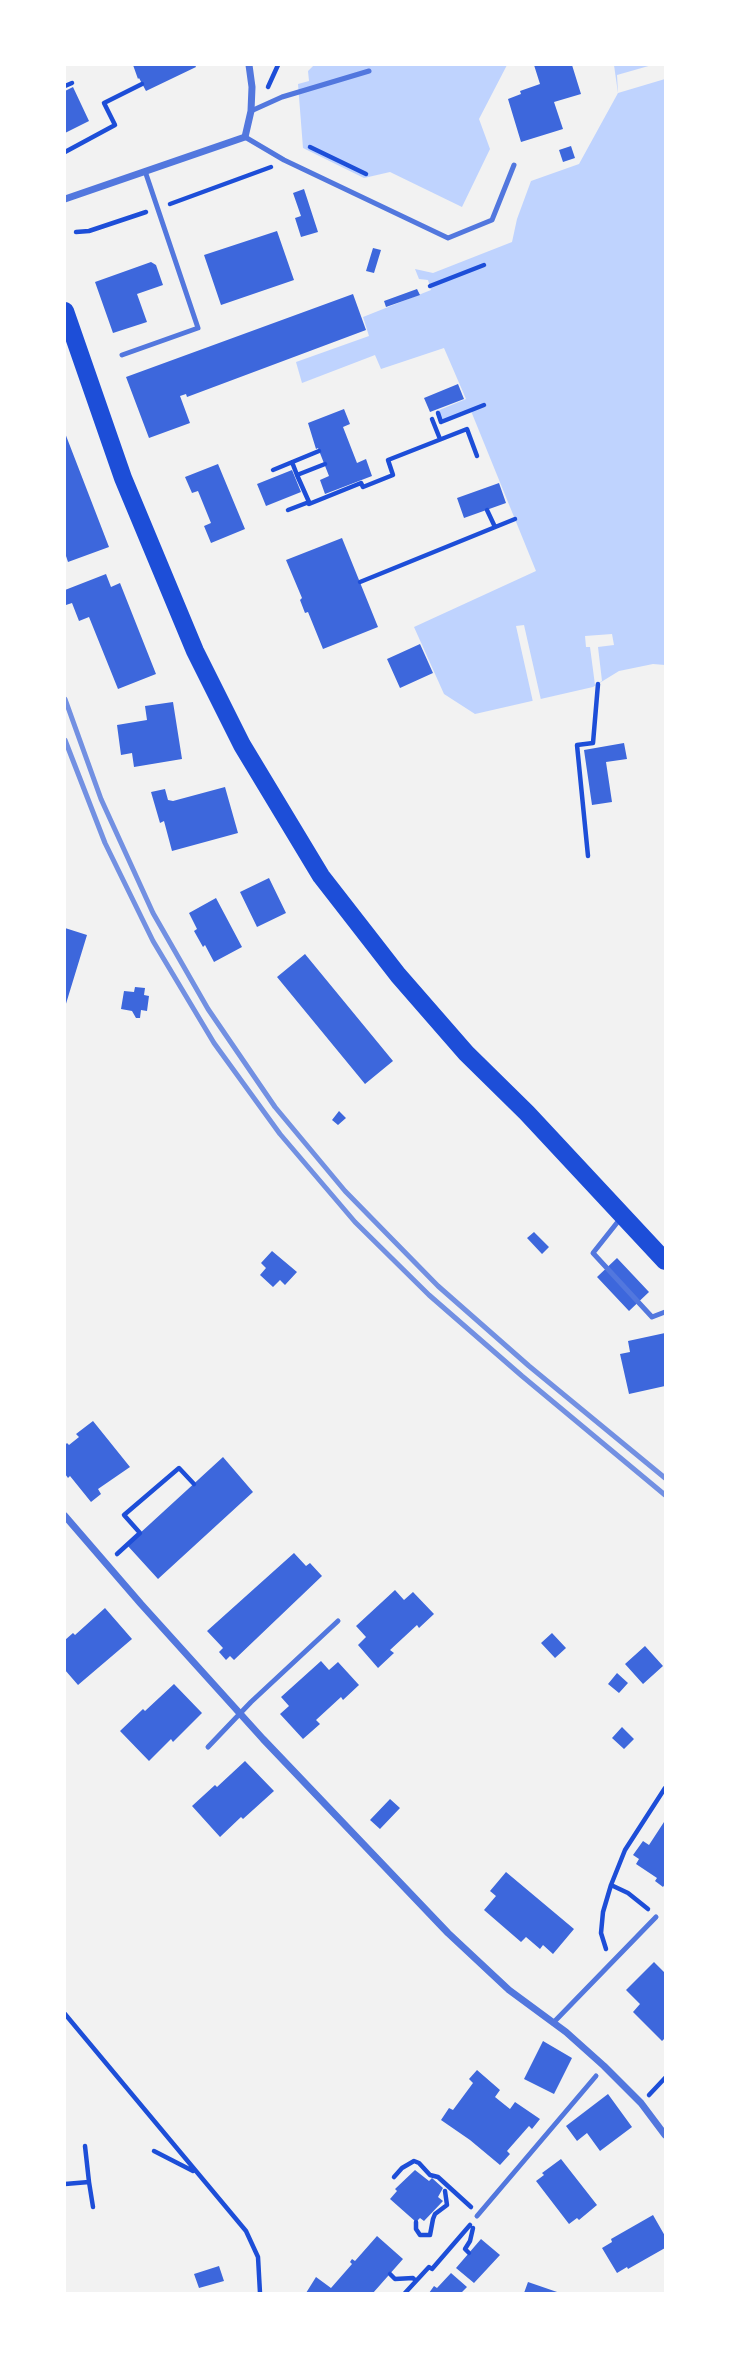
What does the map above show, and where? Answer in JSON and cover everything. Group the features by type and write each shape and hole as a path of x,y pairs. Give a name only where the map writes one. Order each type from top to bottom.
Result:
{"main road":[{"path":"65,311 122,478 185,628 242,745 321,876 398,975 467,1053 527,1113 665,1262"}],"street":[{"path":"65,199 245,137 251,111 249,65"},
{"path":"65,1516 240,1713 448,1933 509,1990 604,2066 641,2103 665,2134"}],"lane":[{"path":"251,111 282,97 369,72"},
{"path":"245,137 284,160 448,237 492,220 514,165"},
{"path":"122,355 198,328 145,171"},
{"path":"622,1217 593,1253 652,1317 665,1312"},
{"path":"208,1748 240,1713 338,1621"},
{"path":"553,2023 656,1917"},
{"path":"478,2215 596,2076"}],"path":[{"path":"65,86 72,83"},
{"path":"65,152 115,125 104,103 142,84"},
{"path":"310,147 366,174"},
{"path":"76,232 157,209 263,171 284,160"},
{"path":"430,286 484,265"},
{"path":"438,412 441,422 484,405"},
{"path":"432,419 440,439"},
{"path":"435,425 441,423"},
{"path":"288,510 361,483 363,487 393,475 387,460 467,429 477,456"},
{"path":"273,470 319,451"},
{"path":"292,462 309,502"},
{"path":"297,475 325,464"},
{"path":"487,510 495,527"},
{"path":"360,582 515,519"},
{"path":"588,856 577,745 593,743 598,684"},
{"path":"116,1555 140,1533 124,1515 179,1468 194,1484"},
{"path":"608,1955 601,1933 603,1912 611,1885 625,1850 665,1788"},
{"path":"611,1885 628,1893 656,1917"},
{"path":"65,2014 246,2231 258,2256 260,2293"},
{"path":"641,2103 665,2078"},
{"path":"85,2146 93,2207"},
{"path":"153,2151 197,2173"},
{"path":"394,2177 414,2161 430,2175 438,2177 446,2191 478,2215 432,2269 429,2267 405,2293"},
{"path":"65,2184 89,2182"},
{"path":"416,2222 420,2235 430,2235 430,2224 435,2214 447,2206 446,2191"},
{"path":"469,2253 465,2249 473,2228 470,2225"},
{"path":"390,2274 395,2279 413,2278 416,2281"}],"water":[{"path":"314,65 507,65 479,119 490,149 462,207 390,172 364,178 303,148 298,84 309,81 308,71"},
{"path":"614,65 665,65 665,665 653,664 619,671 593,687 475,714 444,694 414,627 536,571 471,411 441,423 437,411 466,399 444,348 381,369 375,355 302,383 296,362 369,336 363,317 431,290 428,280 419,279 415,269 433,273 512,242 531,181 579,164 618,93"}],"pier":[{"path":"652,65 665,65 665,79 618,93 617,75"},
{"path":"524,625 541,700 533,702 516,626"},
{"path":"612,634 614,645 598,647 602,681 595,685 590,647 586,647 585,636"}],"building":[{"path":"133,65 195,65 196,67 146,91"},
{"path":"534,65 572,65 581,94 554,102 563,129 521,142 508,99 521,94 520,91 540,84"},
{"path":"73,87 89,121 65,133 65,91"},
{"path":"571,146 575,158 563,162 559,150"},
{"path":"304,189 318,232 301,237 295,218 301,216 293,193"},
{"path":"277,231 294,280 221,305 204,255"},
{"path":"373,248 381,250 374,273 366,271"},
{"path":"151,262 156,265 163,285 137,294 147,322 113,333 95,282"},
{"path":"417,289 420,295 386,307 384,301"},
{"path":"353,294 366,330 187,397 186,394 180,396 190,423 149,438 126,377"},
{"path":"458,384 464,399 430,412 424,398"},
{"path":"344,409 350,424 343,427 357,463 366,459 372,476 325,494 320,480 329,476 318,448 316,449 308,423"},
{"path":"65,433 109,547 68,562 65,553"},
{"path":"218,464 245,529 211,543 204,526 211,523 198,491 192,493 185,477"},
{"path":"292,470 301,492 266,506 257,484"},
{"path":"499,483 506,503 464,518 457,498"},
{"path":"342,538 378,627 323,649 308,612 305,613 300,600 302,598 286,560"},
{"path":"106,574 111,587 120,583 156,674 118,689 89,617 79,621 72,603 66,605 65,601 65,590"},
{"path":"420,644 433,673 400,688 387,659"},
{"path":"173,702 182,759 134,767 132,753 121,755 117,725 147,720 145,706"},
{"path":"624,743 627,759 606,762 612,802 592,805 584,750"},
{"path":"225,787 238,833 172,851 164,821 160,823 151,792 165,789 168,800 173,801"},
{"path":"269,878 286,913 257,927 240,892"},
{"path":"216,898 242,947 214,962 194,931 197,929 189,913"},
{"path":"65,928 87,935 65,1007"},
{"path":"305,954 393,1061 365,1084 277,977"},
{"path":"135,987 145,988 144,995 149,996 147,1011 141,1010 140,1018 136,1018 132,1011 121,1009 124,991 134,992"},
{"path":"339,1111 346,1118 338,1125 332,1120"},
{"path":"534,1232 549,1247 542,1254 527,1238"},
{"path":"272,1251 297,1272 285,1285 280,1280 273,1287 260,1275 266,1268 261,1263"},
{"path":"617,1258 649,1292 629,1311 597,1277"},
{"path":"665,1333 665,1386 629,1394 620,1354 630,1352 628,1341"},
{"path":"93,1421 130,1467 98,1489 101,1494 91,1502 70,1476 68,1478 65,1474 65,1445 79,1437 76,1434"},
{"path":"223,1457 253,1492 158,1579 127,1545"},
{"path":"294,1553 306,1566 310,1563 322,1576 234,1660 230,1656 226,1660 219,1652 223,1648 207,1631"},
{"path":"395,1590 404,1600 413,1592 434,1614 419,1628 417,1625 390,1650 394,1653 378,1668 358,1645 366,1637 356,1626"},
{"path":"105,1608 132,1639 78,1685 65,1670 65,1640 73,1633 75,1635"},
{"path":"552,1633 566,1648 555,1658 541,1643"},
{"path":"645,1646 663,1666 643,1684 625,1664"},
{"path":"321,1661 329,1670 338,1662 359,1685 316,1720 320,1724 303,1739 280,1714 289,1706 281,1697"},
{"path":"617,1673 628,1683 619,1693 608,1684"},
{"path":"174,1684 202,1713 149,1761 120,1731"},
{"path":"622,1727 634,1739 624,1749 612,1738"},
{"path":"245,1761 274,1791 220,1837 192,1806"},
{"path":"390,1799 400,1808 380,1829 370,1820"},
{"path":"664,1822 663,1887 655,1881 657,1878 636,1864 639,1859 633,1855 643,1841 649,1845"},
{"path":"506,1872 574,1929 553,1954 543,1945 540,1949 526,1937 521,1942 484,1910 496,1896 490,1891"},
{"path":"654,1962 664,1972 665,1970 665,2038 662,2041 633,2012 640,2004 626,1990"},
{"path":"543,2041 572,2058 554,2094 524,2079"},
{"path":"477,2070 500,2090 495,2097 510,2109 515,2102 540,2119 532,2129 529,2126 507,2151 510,2154 500,2165 441,2120 449,2108 453,2110 473,2083 469,2079"},
{"path":"608,2094 632,2127 600,2151 587,2133 577,2141 566,2126"},
{"path":"561,2159 597,2205 579,2220 577,2218 569,2224 536,2181"},
{"path":"415,2170 429,2181 432,2178 443,2188 438,2197 443,2201 424,2221 420,2218 416,2222 390,2199 397,2191 395,2189"},
{"path":"653,2215 665,2236 665,2248 617,2273 602,2248 612,2242 611,2239"},
{"path":"377,2236 403,2259 373,2293 306,2293 316,2277 331,2288 352,2264 352,2259 355,2261"},
{"path":"481,2239 500,2255 474,2283 456,2268"},
{"path":"219,2266 224,2281 199,2288 194,2274"},
{"path":"451,2273 467,2287 461,2293 429,2293 434,2286 437,2288"},
{"path":"528,2282 560,2293 524,2293"}],"railway":[{"path":"65,699 101,799 153,913 208,1009 275,1107 345,1191 438,1286 529,1366 665,1478"},
{"path":"65,740 105,843 153,941 214,1043 280,1134 355,1222 429,1295 665,1495"}]}
